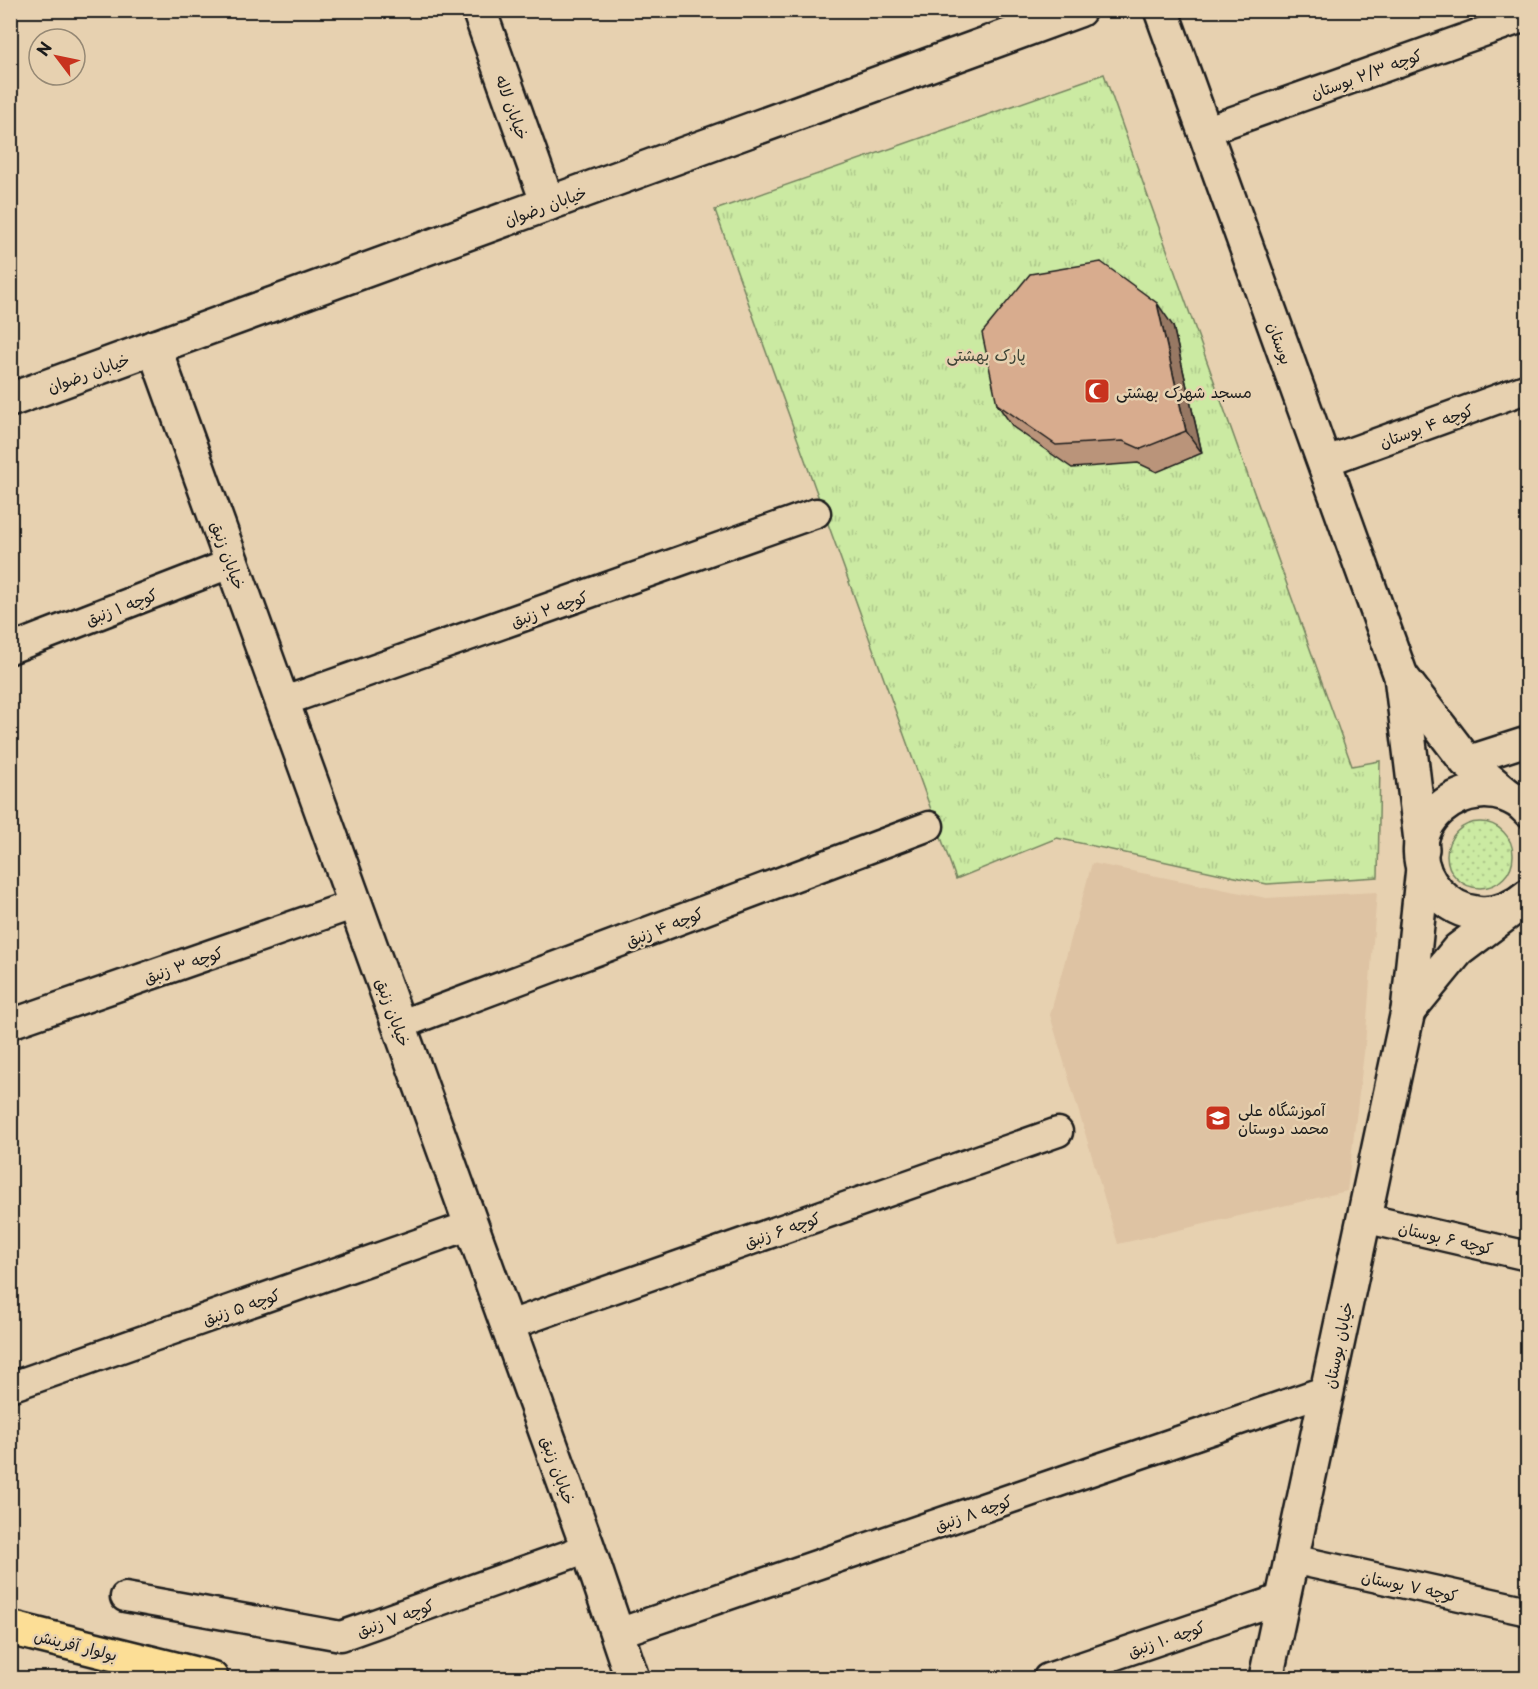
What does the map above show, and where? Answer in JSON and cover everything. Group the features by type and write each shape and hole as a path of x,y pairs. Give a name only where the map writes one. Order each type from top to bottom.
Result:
{"main road":[{"name":"بولوار آفرینش","path":"10,1628 211,1678"}],"street":[{"name":"خیابان لاله","path":"479,10 548,204"},
{"name":"خیابان رضوان","path":"10,400 1079,10"},
{"name":"بوستان","path":"1161,10 1401,676"},
{"name":"کوچه ۲/۳ بوستان","path":"1205,131 1527,16"},
{"name":"خیابان زنبق","path":"154,347 588,1548 632,1678"},
{"name":"کوچه ۴ بوستان","path":"1324,462 1527,388"},
{"name":"کوچه ۲ زنبق","path":"282,702 816,513"},
{"name":"کوچه ۱ زنبق","path":"10,649 232,563"},
{"path":"1401,676 1466,761 1517,803"},
{"path":"1401,676 1422,858 1431,885 1443,900 1460,910 1479,915 1498,913 1524,900"},
{"path":"1466,761 1527,741"},
{"path":"1422,858 1426,830 1436,813 1450,800 1469,792 1488,791 1517,803"},
{"name":"کوچه ۴ زنبق","path":"399,1025 929,826"},
{"name":"خیابان بوستان","path":"1266,1678 1408,1011 1422,858"},
{"path":"1408,1011 1458,950 1524,900"},
{"name":"کوچه ۳ زنبق","path":"10,1024 355,904"},
{"name":"کوچه ۶ زنبق","path":"507,1326 1058,1132"},
{"name":"کوچه ۶ بوستان","path":"1364,1218 1527,1256"},
{"name":"کوچه ۵ زنبق","path":"10,1387 471,1225"},
{"name":"کوچه ۸ زنبق","path":"618,1633 1327,1390"},
{"name":"کوچه ۷ زنبق","path":"125,1597 341,1636 588,1548"},
{"name":"کوچه ۷ بوستان","path":"1292,1559 1527,1611"},
{"name":"کوچه ۱۰ زنبق","path":"1048,1678 1283,1598"}],"shaded area":[{"name":"آموزشگاه علی محمد دوستان","path":"1092,863 1266,898 1377,892 1365,1045 1347,1191 1118,1244 1050,1015"}],"green space":[{"name":"پارک بهشتی","path":"1104,74 1352,766 1380,761 1378,877 1267,884 1057,838 956,879 715,210"},
{"path":"1473,822 1487,822 1499,827 1508,836 1513,855 1511,868 1504,879 1487,888 1473,888 1461,883 1452,874 1447,862 1447,848 1452,836 1461,827"}],"building":[{"name":"مسجد شهرک بهشتی","path":"1101,262 1157,303 1186,431 1141,449 1123,441 1056,445 997,404 982,333 1030,274"}],"place":[{"name":"مسجد شهرک بهشتی","path":"1097,391"},
{"name":"آموزشگاه علی محمد دوستان","path":"1218,1118"}]}
